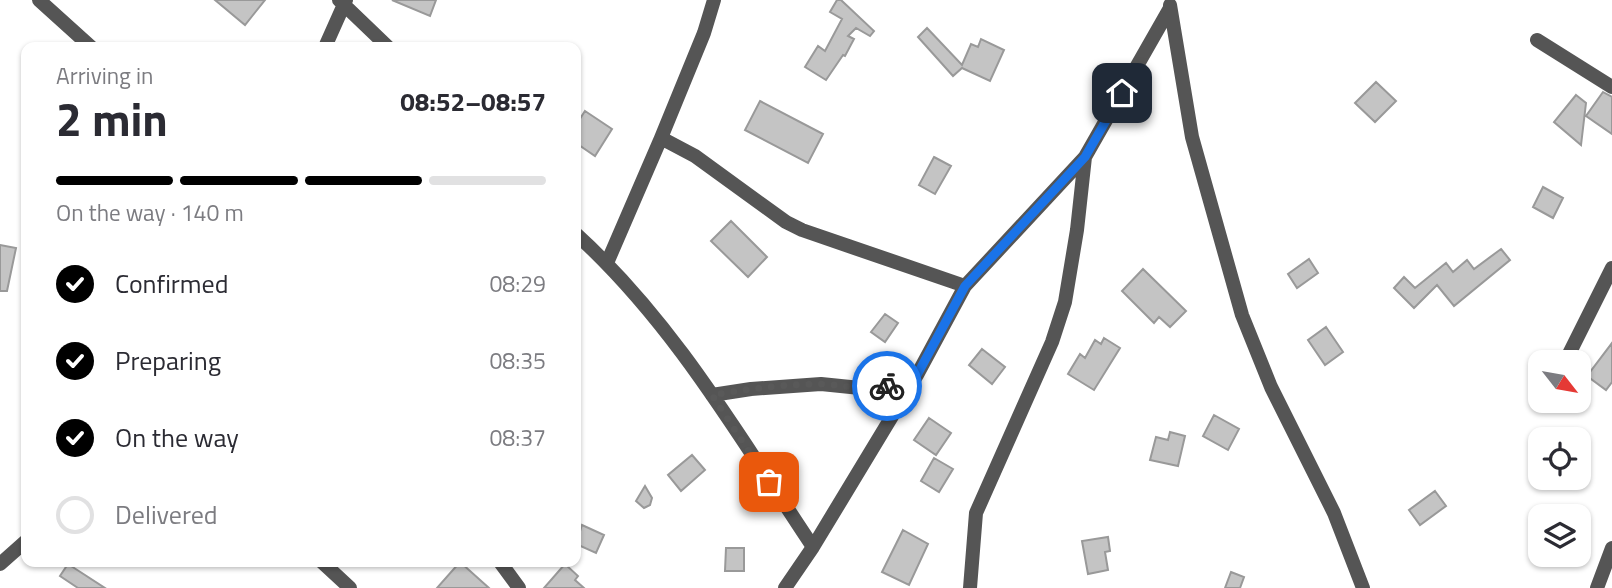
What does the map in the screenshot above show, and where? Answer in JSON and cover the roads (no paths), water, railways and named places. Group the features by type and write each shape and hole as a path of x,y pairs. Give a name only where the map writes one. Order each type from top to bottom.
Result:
{"street":[{"path":"39,0 85,42"},
{"path":"607,263 661,138 714,0"},
{"path":"327,42 343,1 383,42"},
{"path":"785,588 813,547 917,375 965,286 1085,157 1170,4"},
{"path":"1170,4 1192,137 1242,315 1271,387 1334,513 1363,588"},
{"path":"1537,40 1612,87"},
{"path":"661,138 695,156 794,226 965,286"},
{"path":"970,588 976,513 1052,342 1065,302 1085,157"},
{"path":"581,239 640,298 666,331 813,547"},
{"path":"1571,350 1612,268"},
{"path":"712,395 821,384 870,389 895,384 917,375"},
{"path":"0,564 21,545"},
{"path":"1597,588 1612,548"},
{"path":"327,567 349,588"},
{"path":"504,567 519,588"}]}
